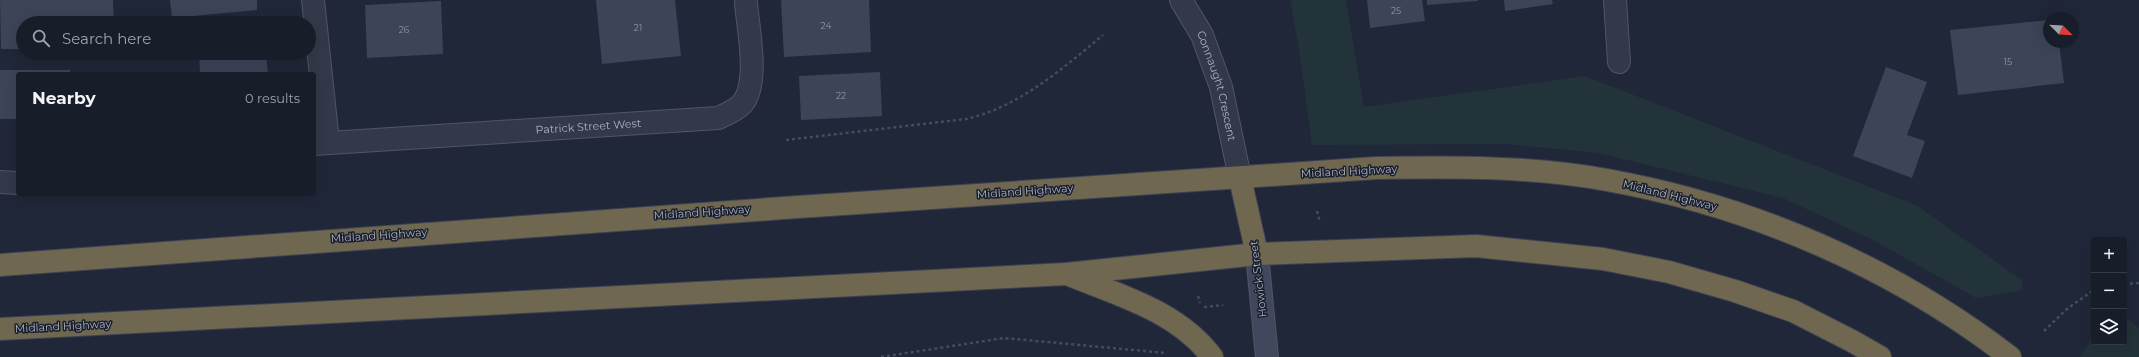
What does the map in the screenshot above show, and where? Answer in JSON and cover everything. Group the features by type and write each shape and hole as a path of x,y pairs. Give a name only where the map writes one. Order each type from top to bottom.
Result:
{"highway":[{"name":"Midland Highway","path":"0,265 756,208 1240,178 1376,168 1461,167 1538,171 1606,180 1681,196 1746,216 1816,243 1869,267 1970,327 2010,357"},
{"name":"Howick Street","path":"1240,178 1257,254"},
{"name":"Midland Highway","path":"0,329 1066,274 1257,254 1476,246 1603,259 1669,272 1735,291 1793,311 1880,357"},
{"path":"1066,274 1178,323 1200,341 1212,357"}],"street":[{"path":"313,0 314,16"},
{"name":"Connaught Crescent","path":"1181,0 1202,35 1221,86 1240,178"},
{"path":"1615,0 1619,62"},
{"name":"Patrick Street West","path":"321,143 718,118 732,112 743,103 749,91 751,65 746,3"},
{"path":"316,54 321,143"},
{"path":"0,182 16,183"},
{"name":"Howick Street","path":"1257,254 1267,357"}],"path":[{"path":"786,140 966,119 987,114 1020,98 1045,81 1103,35"},
{"path":"1317,211 1321,228"},
{"path":"2127,284 2139,283"},
{"path":"2044,331 2068,308 2091,292"},
{"path":"1198,296 1200,307 1223,305"},
{"path":"881,357 1004,338 1145,352 1170,353"}],"shaded area":[{"path":"1290,0 1346,0 1364,107 1585,76 1916,205 2022,280 2023,290 1976,298 1873,240 1783,198 1598,153 1507,144 1312,145 1299,49"},
{"path":"2127,318 2139,328 2139,357 2080,357 2091,340 2091,345 2127,345"}],"building":[{"path":"0,0 113,0 114,16 16,16 16,49 1,49"},
{"path":"170,0 257,0 257,10 193,16 172,16"},
{"path":"596,0 675,0 681,56 602,64"},
{"path":"781,0 869,0 871,52 784,57"},
{"path":"1367,0 1422,0 1425,21 1370,28"},
{"path":"1427,0 1478,0 1478,1 1427,5"},
{"path":"1504,0 1552,0 1553,4 1505,11"},
{"path":"441,1 443,54 367,58 365,5"},
{"path":"2043,21 2043,48 2060,48 2064,83 1958,95 1950,30"},
{"path":"199,60 267,60 268,72 200,72"},
{"path":"1886,67 1927,82 1907,135 1925,141 1912,178 1853,156"},
{"path":"0,70 70,70 70,72 16,72 16,119 0,119"},
{"path":"880,72 882,116 801,120 799,76"}]}
